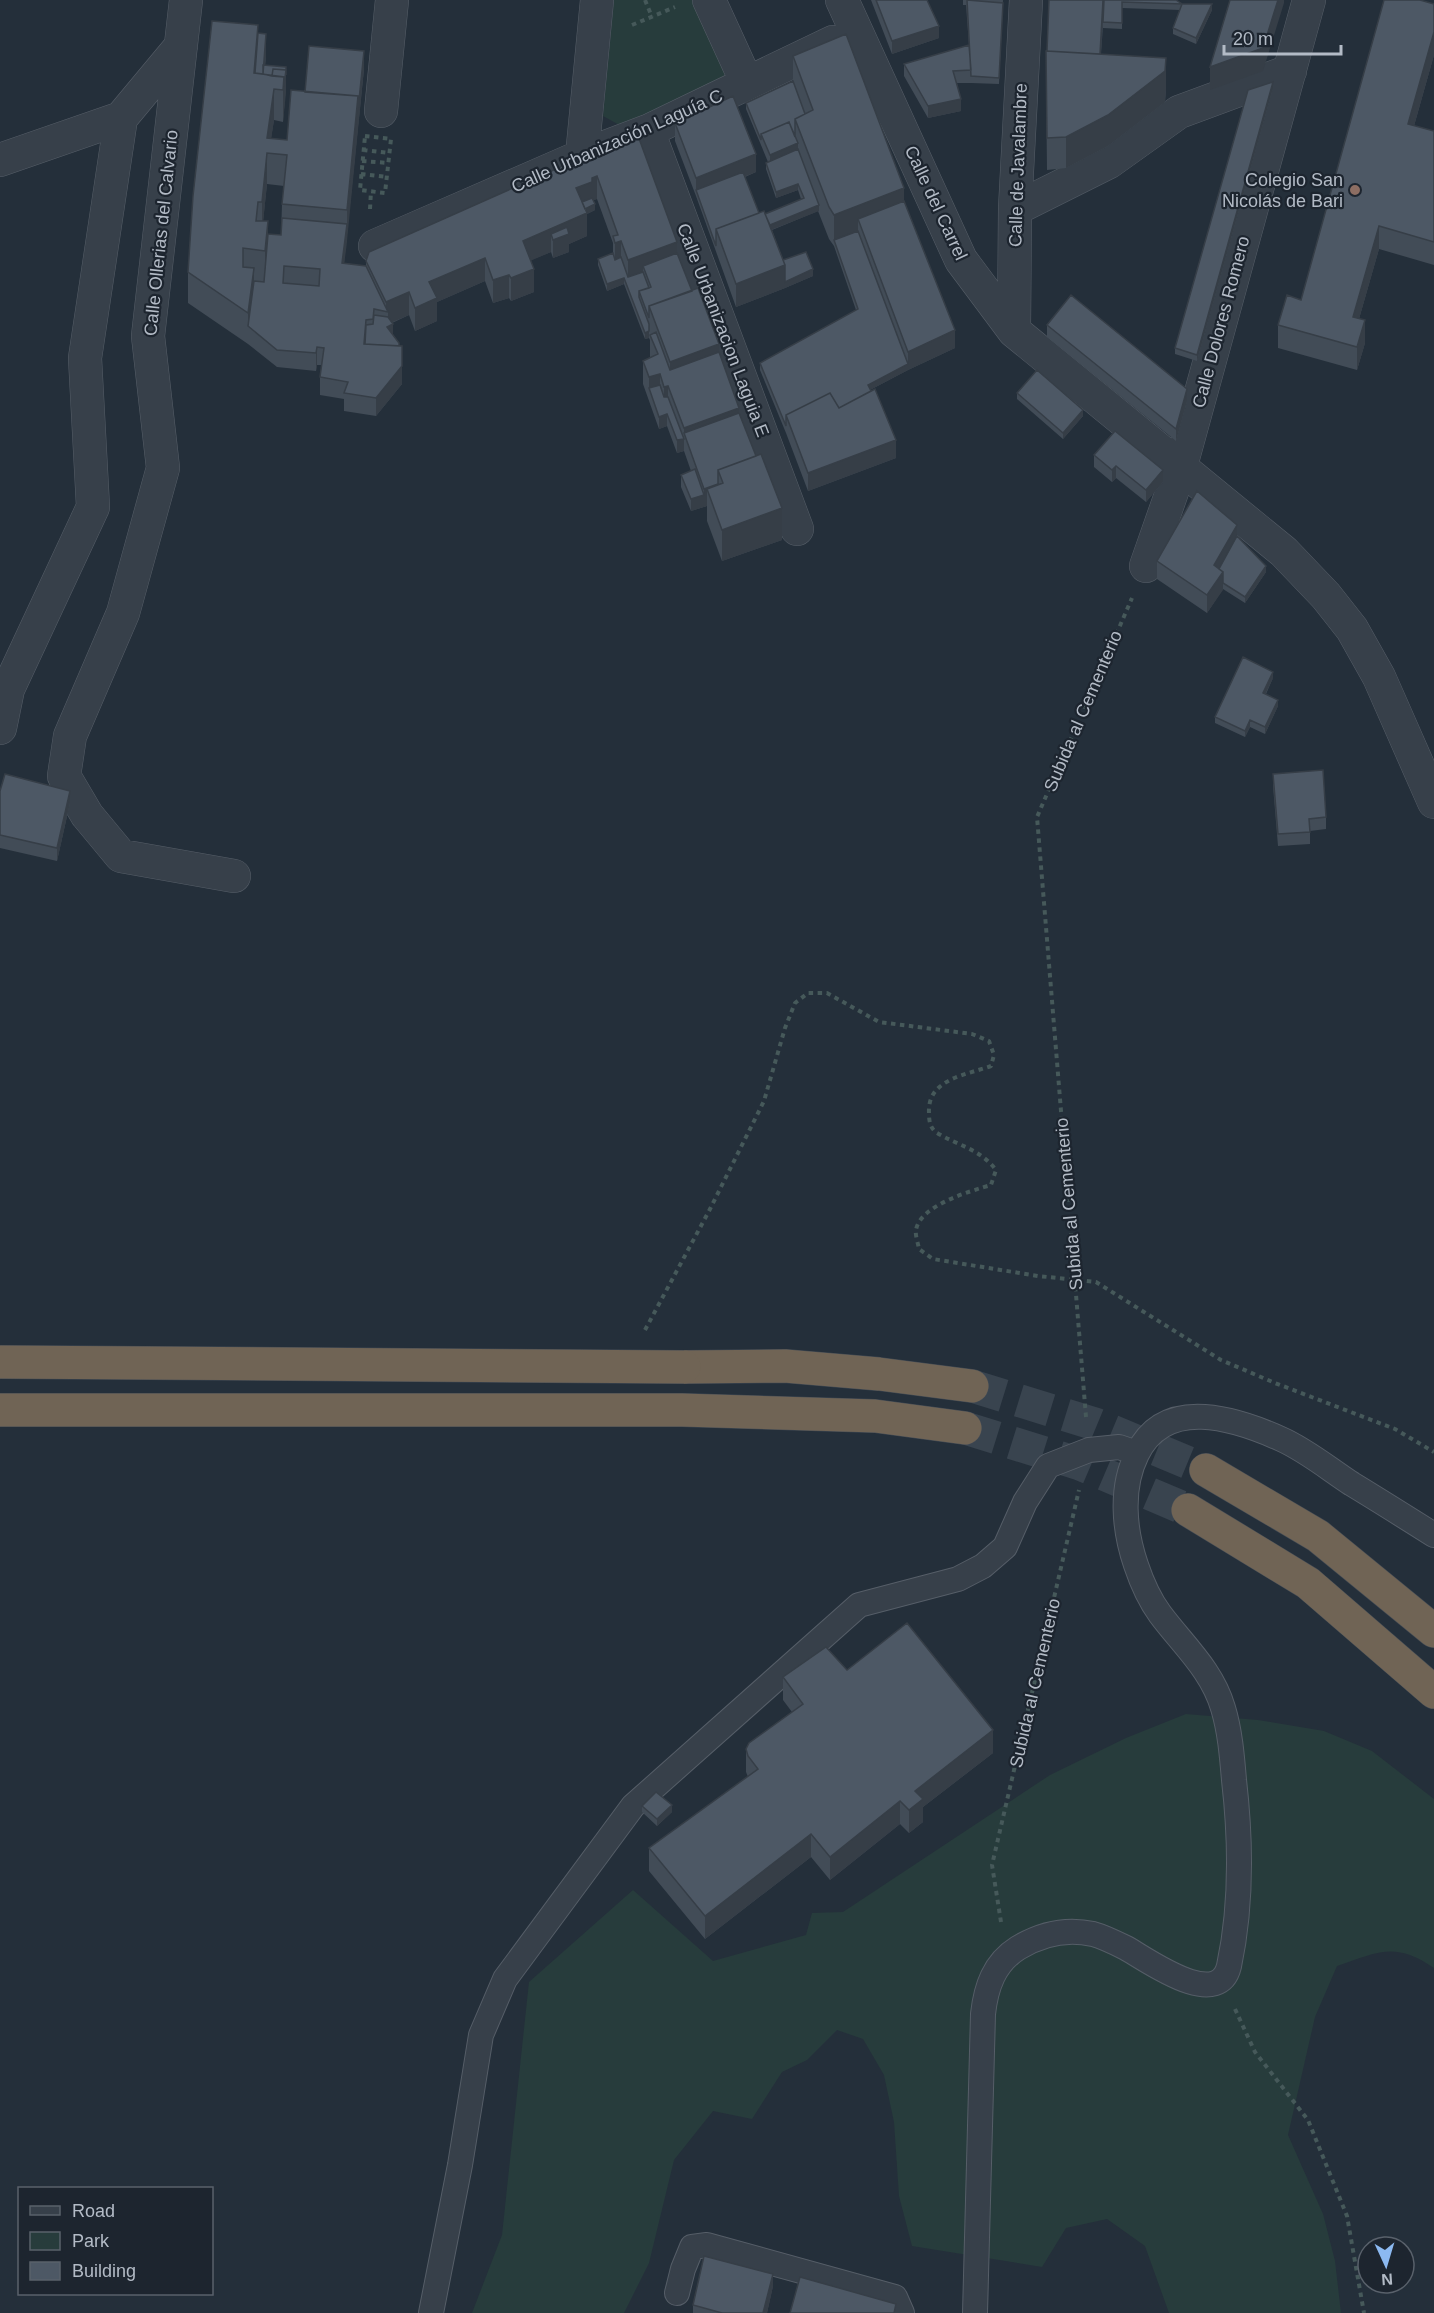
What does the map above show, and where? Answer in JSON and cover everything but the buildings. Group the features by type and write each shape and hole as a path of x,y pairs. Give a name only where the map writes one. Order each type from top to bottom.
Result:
{"highway":[{"path":"0,1362 785,1366 879,1374 972,1386"},
{"path":"0,1410 682,1410 875,1416 965,1428"},
{"path":"1206,1470 1318,1536 1434,1631"},
{"path":"1188,1510 1308,1583 1434,1692"}],"street":[{"name":"Calle Ollerias del Calvario","path":"186,0 148,336 163,468 123,613 70,736 64,776 87,814 121,856 234,876"},
{"path":"381,111 392,0"},
{"path":"582,156 597,0"},
{"name":"Calle del Carrel","path":"842,0 961,260 1014,331 1284,552 1326,596 1352,629 1379,677 1434,802"},
{"name":"Calle de Javalambre","path":"1014,331 1015,208 1026,0"},
{"name":"Calle Dolores Romero","path":"1180,469 1309,0"},
{"path":"695,2 747,83"},
{"name":"Calle Urbanización Laguía C","path":"375,246 582,156 648,131 856,31"},
{"path":"0,160 121,118 181,46"},
{"path":"1015,208 1109,162 1179,112 1290,71"},
{"path":"0,728 8,688 93,507 85,358 121,118"},
{"name":"Calle Urbanizacion Laguia E","path":"648,131 797,529"},
{"path":"1146,566 1180,469"}],"lane":[{"path":"975,2313 985,1995 998,1965 1007,1955 1043,1935 1072,1932 1094,1935 1123,1946 1178,1979 1203,1984 1212,1983 1221,1979 1228,1971 1238,1894 1239,1843 1231,1748 1223,1708 1213,1682 1152,1601 1135,1562 1126,1507 1126,1489 1131,1467 1144,1439 1170,1421 1197,1416 1224,1419 1282,1439 1434,1535"},
{"path":"431,2313 460,2165 481,2035 505,1979 633,1806 859,1605 958,1579 983,1566 1005,1547 1024,1502 1048,1466 1089,1450 1119,1447 1137,1453"},
{"path":"677,2293 692,2247 706,2245 895,2296 902,2313"}],"path":[{"path":"645,0 652,17"},
{"path":"631,26 695,2"},
{"path":"363,150 390,153 389,163 385,193 371,194 360,190 363,150"},
{"path":"363,160 389,163"},
{"path":"361,174 387,177"},
{"name":"Subida al Cementerio","path":"1007,1955 992,1865 1089,1450 1037,817 1146,566"},
{"path":"641,1338 709,1211 764,1101 785,1028 795,1003 808,993 827,993 879,1022 972,1034 989,1041 994,1055 991,1066 941,1083 932,1094 928,1108 929,1123 934,1132 986,1157 996,1170 991,1185 952,1198 923,1216 916,1230 919,1248 933,1259 1096,1282 1221,1360 1395,1429 1434,1452"},
{"path":"1221,1979 1255,2052 1308,2120 1347,2216 1364,2313"}],"green space":[{"path":"614,0 695,0 723,61 725,77 623,127 603,116"},
{"path":"1186,1714 1258,1720 1324,1731 1372,1751 1434,1799 1434,1968 1408,1954 1397,1952 1375,1953 1337,1966 1315,2017 1288,2135 1323,2214 1335,2261 1341,2313 1169,2313 1145,2246 1107,2219 1066,2228 1042,2267 912,2246 899,2196 894,2122 884,2075 863,2039 837,2030 807,2060 782,2072 752,2119 713,2111 674,2160 649,2263 624,2313 472,2313 502,2235 529,1982 633,1890 713,1961 806,1935 812,1913 843,1912 1050,1775 1126,1738"}],"tunnel":[{"path":"972,1386 1095,1424 1206,1470"},
{"path":"965,1428 1080,1464 1188,1510"}],"place":[{"name":"Colegio San Nicolás de Bari","path":"1355,190"}]}
